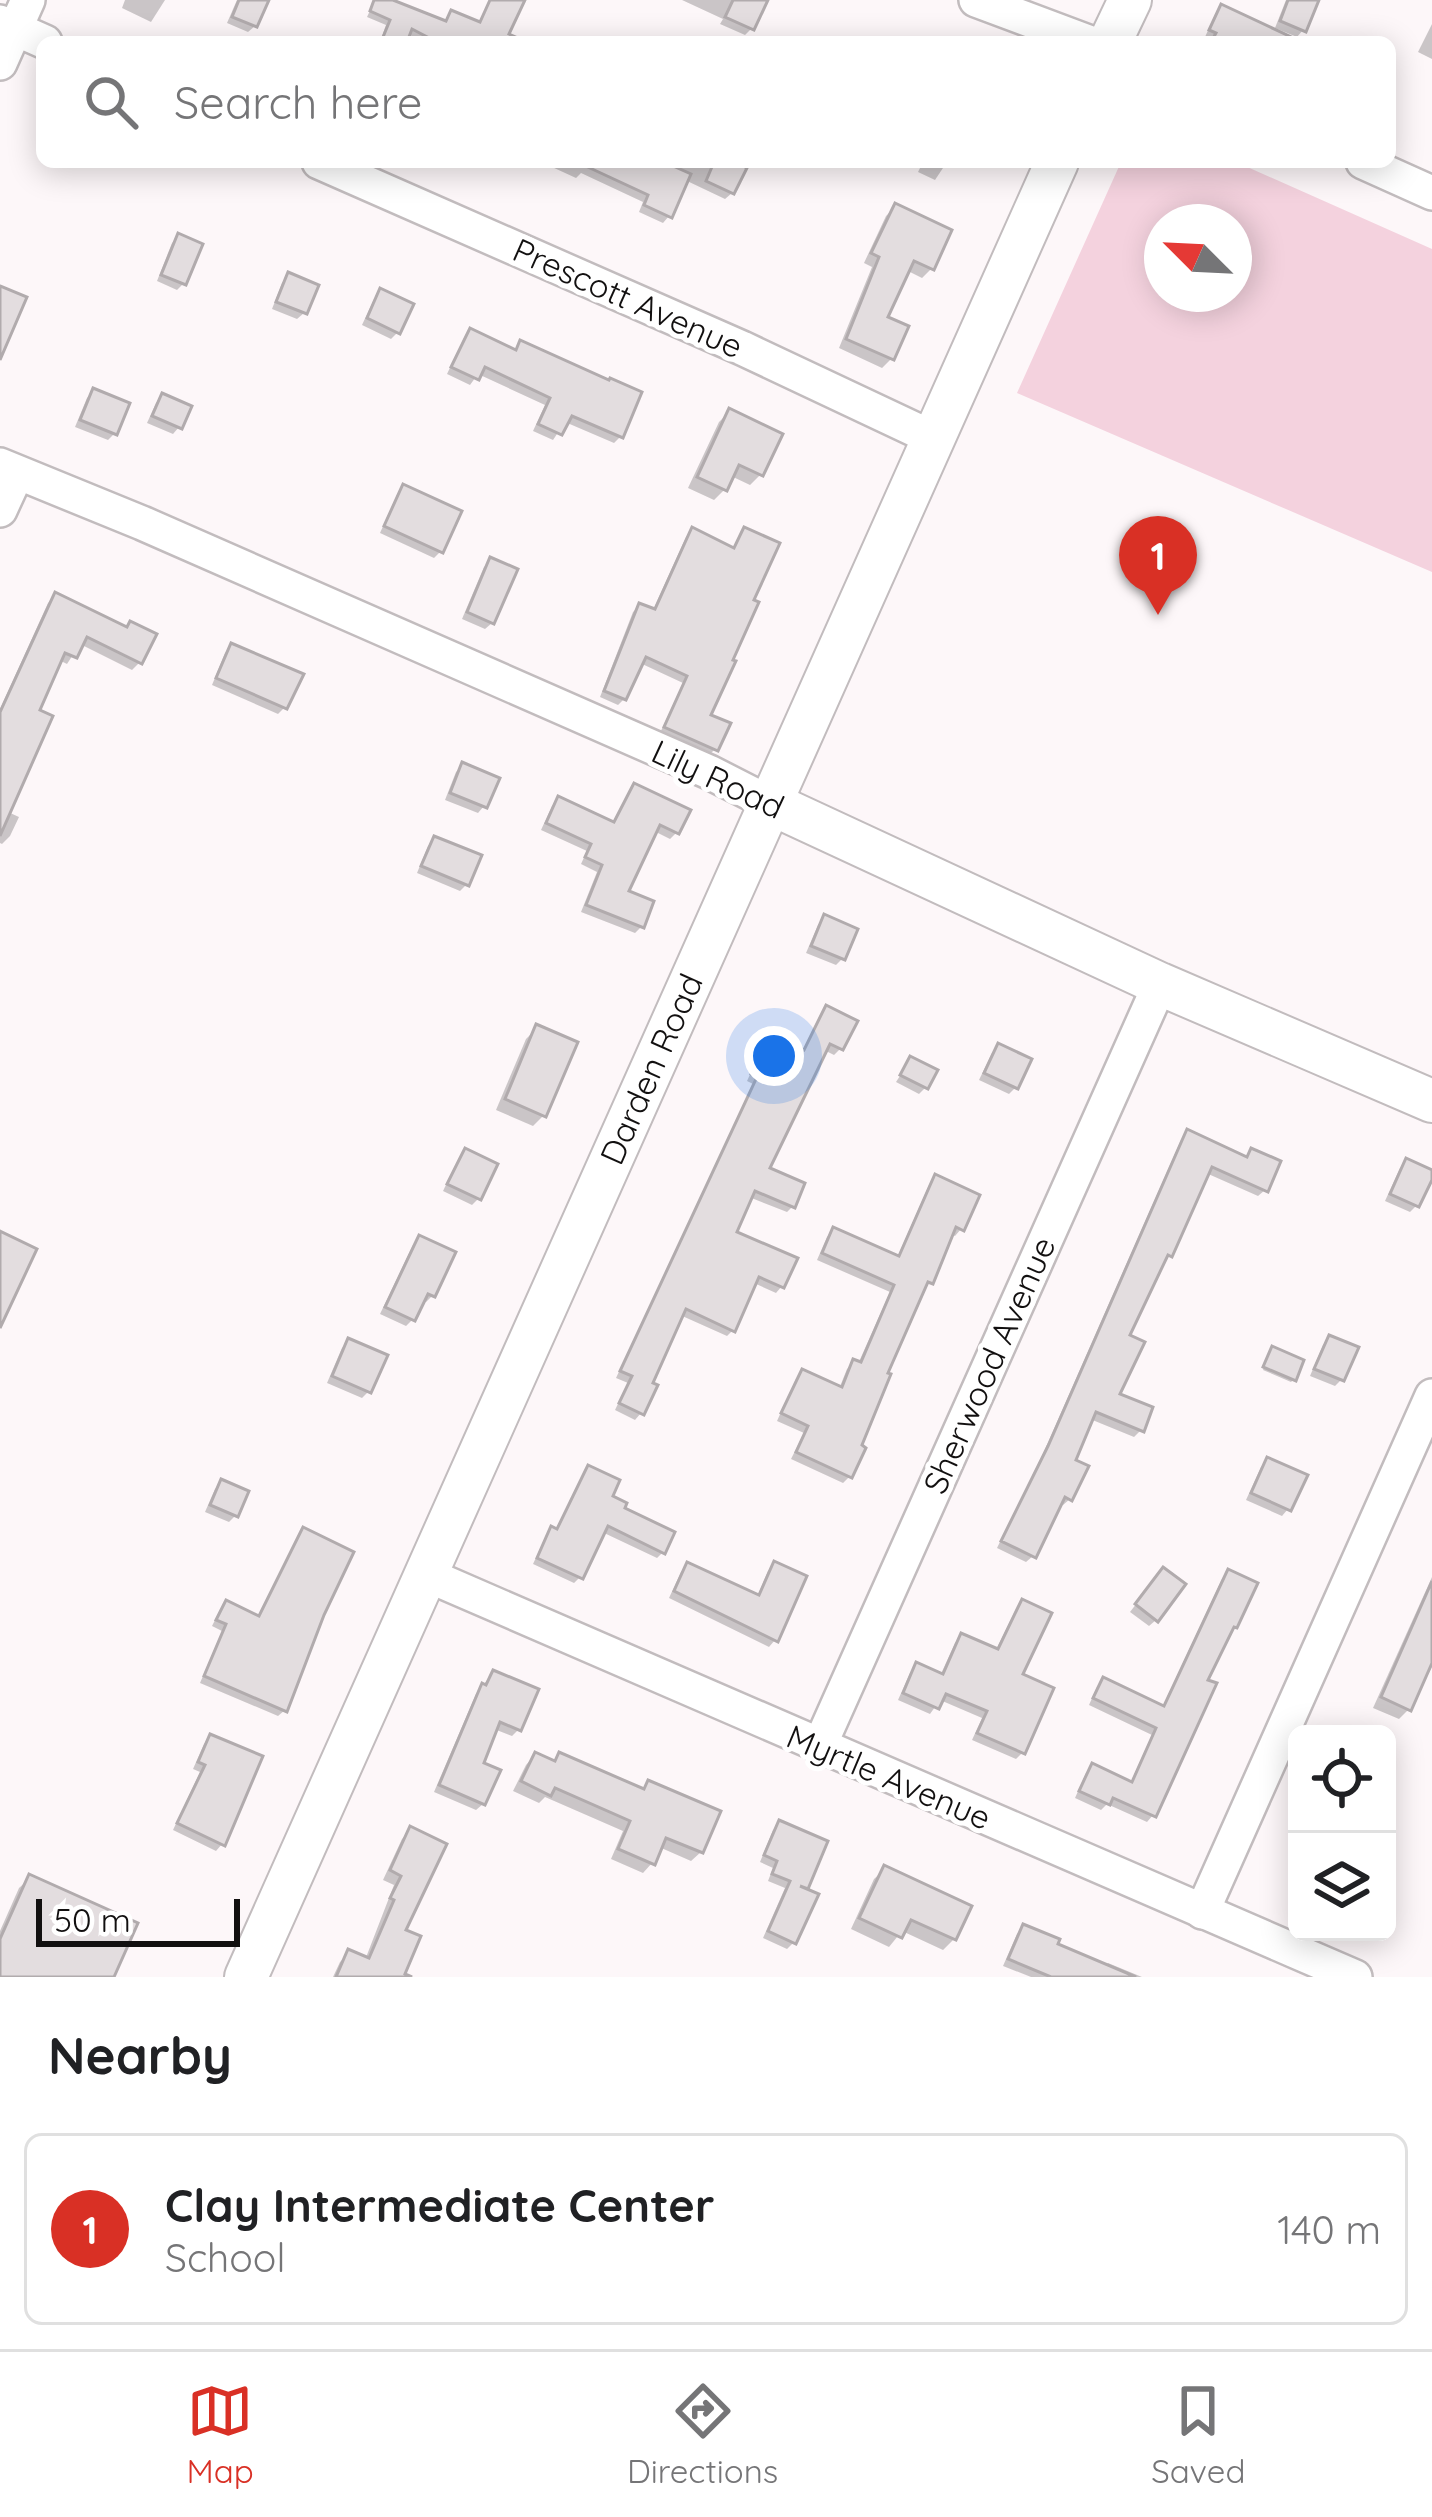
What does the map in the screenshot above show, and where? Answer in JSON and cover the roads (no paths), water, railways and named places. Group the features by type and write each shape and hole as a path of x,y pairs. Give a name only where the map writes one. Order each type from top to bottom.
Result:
{"street":[{"path":"976,0 1072,36"},
{"path":"1113,36 1130,0"},
{"path":"0,63 22,23"},
{"name":"Prescott Avenue","path":"333,168 742,348 935,439"},
{"name":"Darden Road","path":"246,1977 1054,168"},
{"path":"1376,168 1432,193"},
{"path":"0,510 8,469"},
{"name":"Lily Road","path":"8,469 304,593 709,772 1160,984 1432,1101"},
{"name":"Sherwood Avenue","path":"819,1747 1160,984"},
{"path":"1202,1912 1432,1396"},
{"name":"Myrtle Avenue","path":"425,1574 1354,1977"}],"place":[{"name":"Clay Intermediate Center","path":"1158,615"}]}
